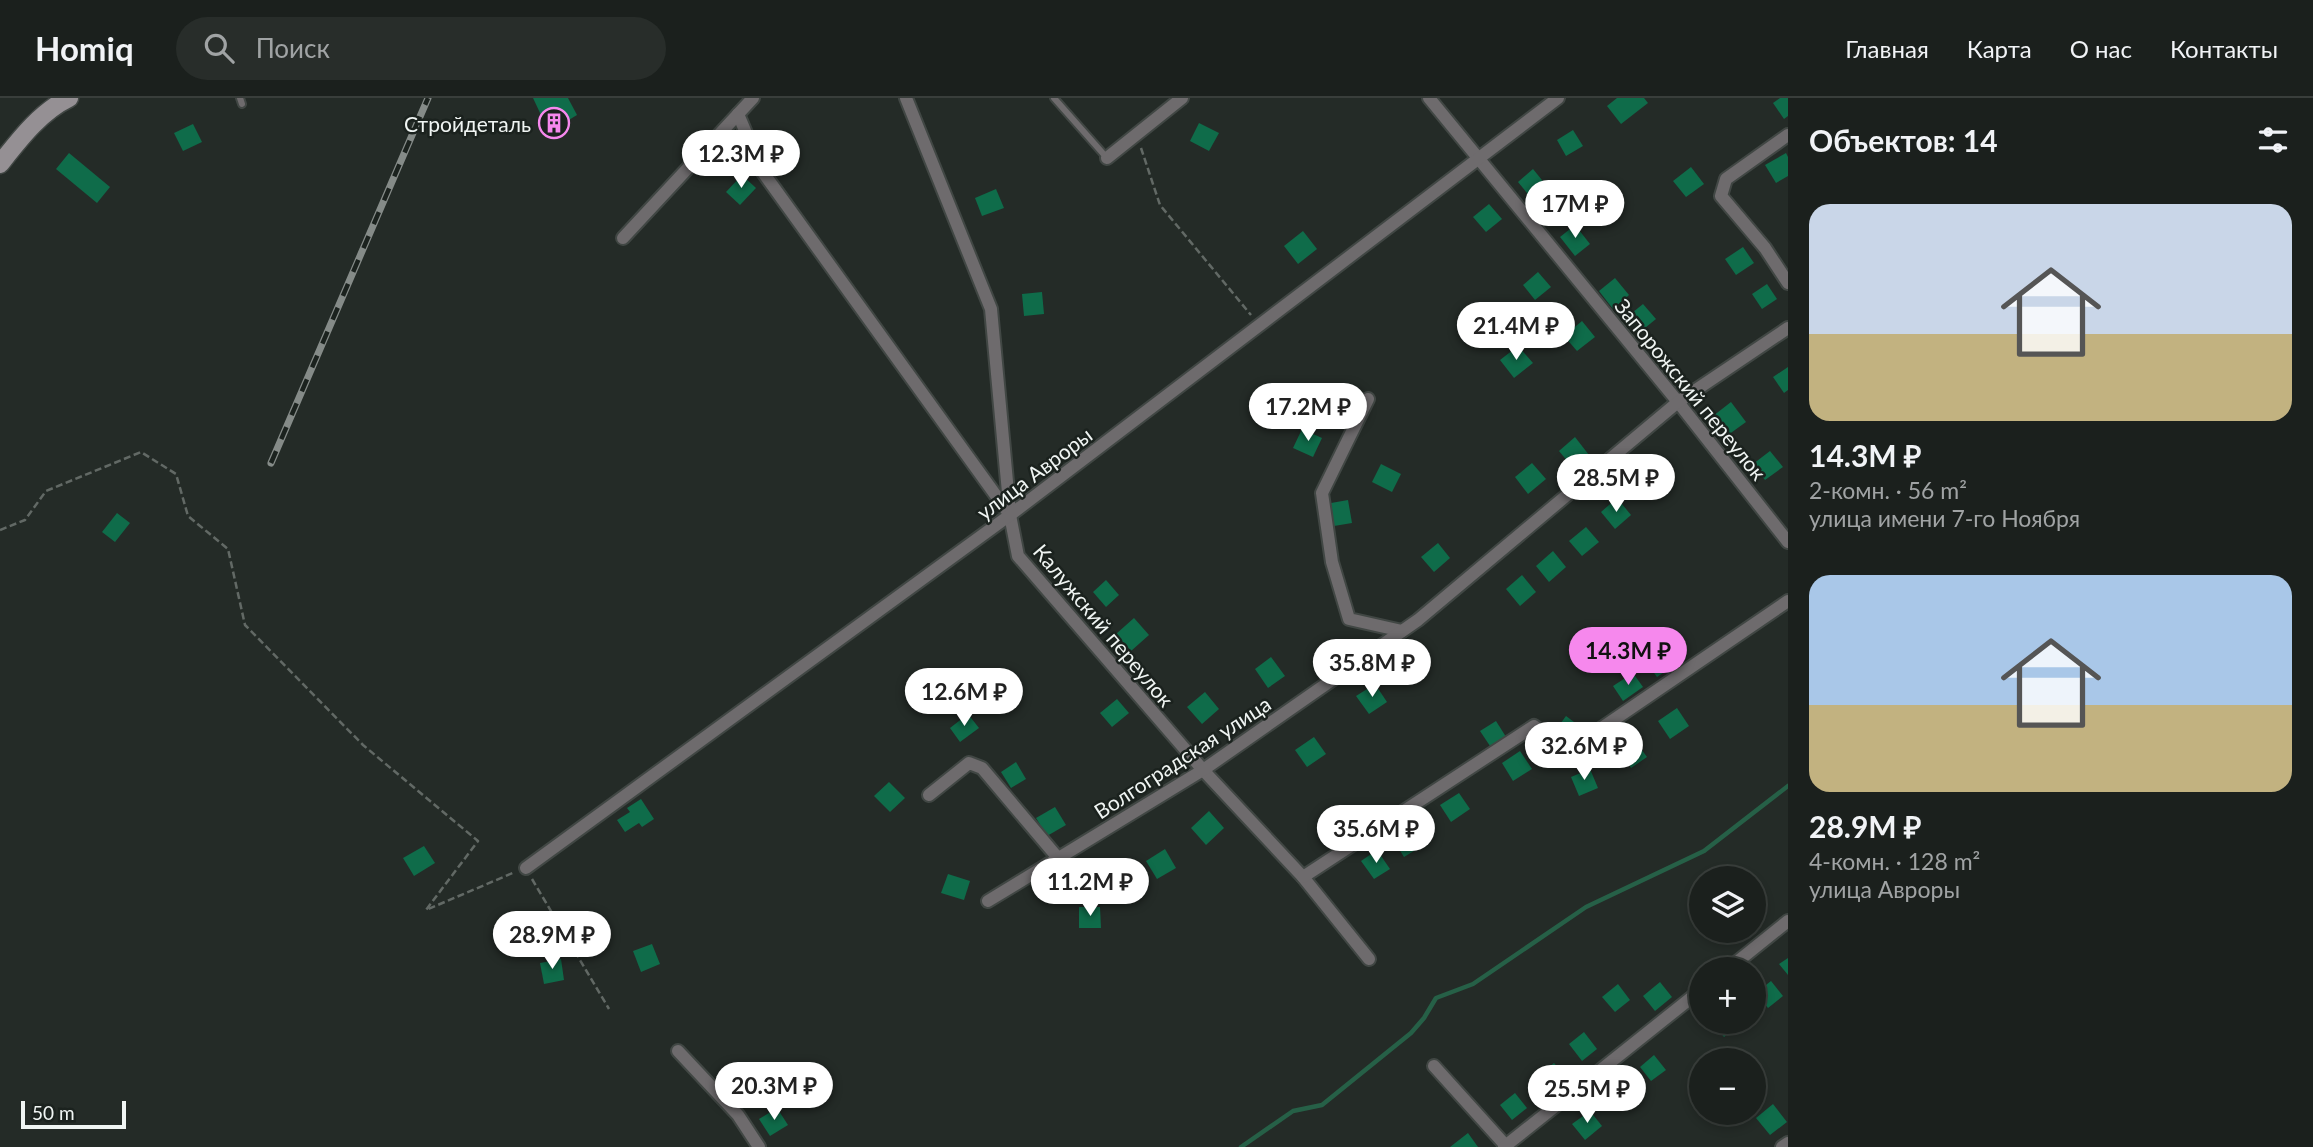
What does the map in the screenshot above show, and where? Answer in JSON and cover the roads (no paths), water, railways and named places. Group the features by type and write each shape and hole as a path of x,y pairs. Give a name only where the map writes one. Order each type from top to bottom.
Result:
{"main road":[{"path":"0,164 24,133 60,102 69,98"}],"street":[{"path":"624,238 753,98"},
{"path":"906,98 991,309 1010,515"},
{"path":"1107,158 1182,98"},
{"name":"Запорожский переулок","path":"1429,98 1678,402 1788,542"},
{"name":"улица Авроры","path":"526,868 1010,515 1558,98"},
{"name":"Калужский переулок","path":"738,114 762,171 1010,515 1018,556 1203,770 1303,877 1368,959"},
{"path":"1788,135 1726,179 1721,196 1765,248 1788,283"},
{"name":"Волгоградская улица","path":"988,901 1203,770 1418,620 1678,402 1788,328"},
{"path":"1368,399 1322,494 1332,562 1349,619 1402,631"},
{"path":"1303,877 1534,726 1568,751 1788,601"},
{"path":"929,795 969,763 982,768 1058,858"},
{"path":"1743,957 1788,921"},
{"path":"1434,1066 1506,1146 1689,1000"},
{"path":"678,1051 738,1115 759,1147"},
{"path":"1782,1147 1788,1143"}],"lane":[{"path":"1054,98 1107,158"}],"waterway":[{"path":"1241,1147 1293,1111 1322,1105 1411,1033 1436,998 1473,984 1586,907 1704,851 1788,786"}],"railway":[{"path":"271,463 428,98"}],"place":[{"name":"Стройдеталь","path":"554,123"}]}
